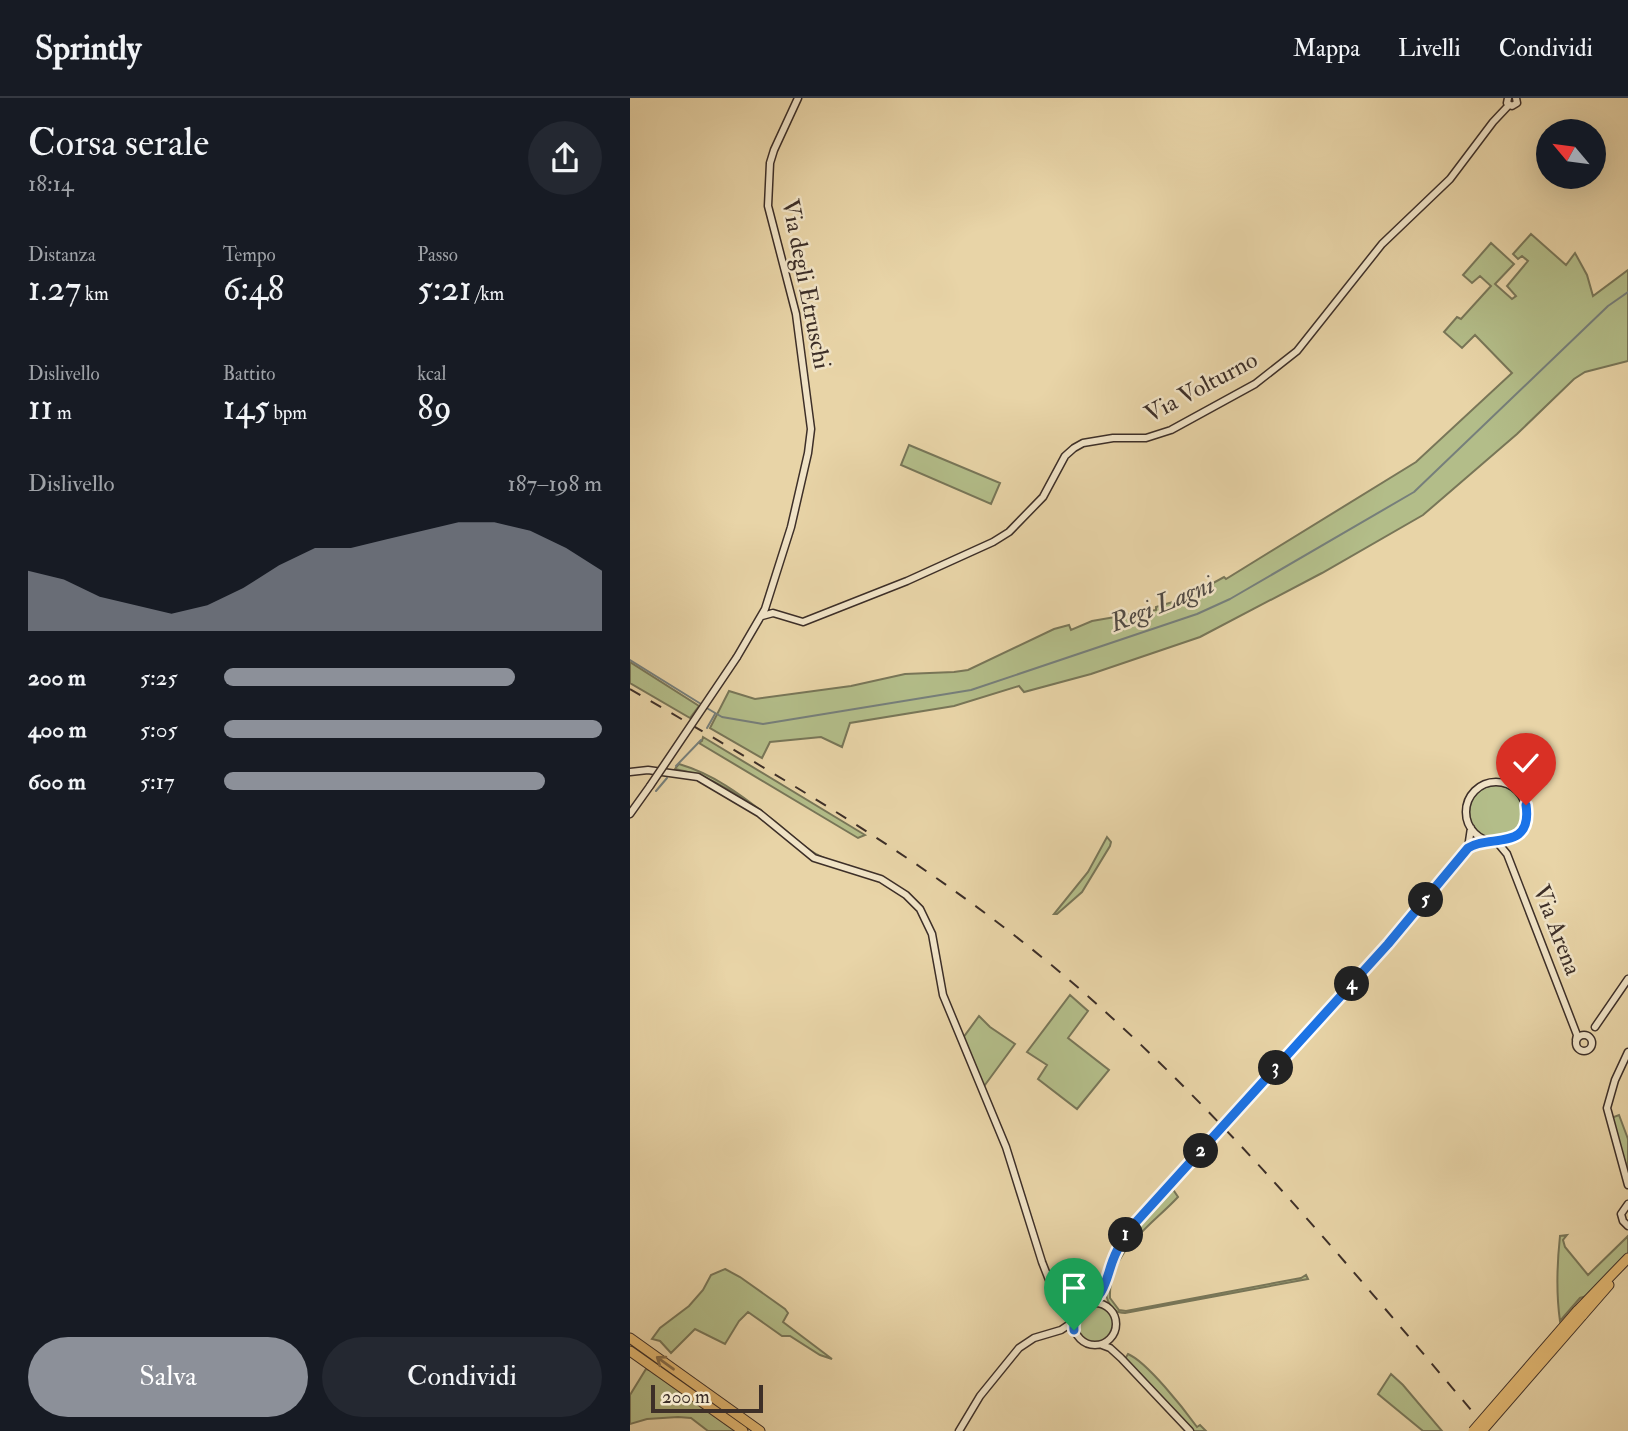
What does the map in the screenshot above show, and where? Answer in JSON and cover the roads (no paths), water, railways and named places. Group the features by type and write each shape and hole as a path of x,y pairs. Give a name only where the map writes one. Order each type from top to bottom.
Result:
{"highway":[{"path":"1473,1431 1628,1258"},
{"path":"1482,1431 1580,1313 1628,1265"},
{"path":"630,1338 760,1431"},
{"path":"630,1351 743,1431"}],"street":[{"name":"Via degli Etruschi","path":"630,814 768,611 803,481 811,429 796,314 768,206 770,163 798,98"},
{"name":"Via Volturno","path":"768,611 803,622 907,581 993,542 1009,532 1043,496 1065,456 1074,448 1083,443 1113,438 1146,438 1171,430 1255,384 1297,351 1382,244 1450,179 1508,102 1516,104 1517,98"},
{"path":"630,772 648,770 698,777 759,813 814,858 881,879 899,890 920,909 932,934 943,995 1006,1147 1042,1262 1053,1290 1074,1320 1075,1334"},
{"path":"1468,848 1471,828 1466,813 1473,794 1486,784 1506,784 1521,795 1527,811 1523,827 1506,846 1507,854"},
{"path":"1471,828 1486,841"},
{"path":"959,1431 980,1396 1019,1348 1034,1338 1061,1330 1074,1320 1080,1309 1092,1303 1104,1287 1116,1252 1124,1238 1417,911 1468,848 1486,841 1510,839"},
{"name":"Via Arena","path":"1497,842 1507,854 1572,1020 1577,1030 1588,1037"},
{"path":"1588,1037 1591,1047 1583,1051 1577,1047 1576,1040 1588,1037 1628,979"},
{"name":"Via Arena","path":"1572,1020 1576,1040"},
{"path":"1628,1052 1608,1099 1609,1118 1628,1185"},
{"path":"1628,1204 1623,1208 1621,1217 1628,1226"},
{"path":"1104,1287 1108,1308 1115,1318 1113,1347 1121,1358"},
{"path":"1092,1303 1108,1308"},
{"path":"1064,1306 1080,1309"},
{"path":"1061,1330 1075,1334 1086,1344 1110,1348 1190,1431"},
{"path":"1102,1345 1113,1336"}],"waterway":[{"name":"Regi Lagni","path":"705,707 722,717 763,724 971,690 1197,614 1230,599 1414,492 1608,306 1628,292"},
{"name":"Regi Lagni","path":"630,660 701,704"},
{"path":"707,728 715,714"},
{"path":"676,766 701,740"},
{"path":"656,791 667,778"}],"railway":[{"path":"630,689 797,788 906,857 1011,932 1061,973 1120,1025 1231,1136 1336,1252 1489,1431"}]}
